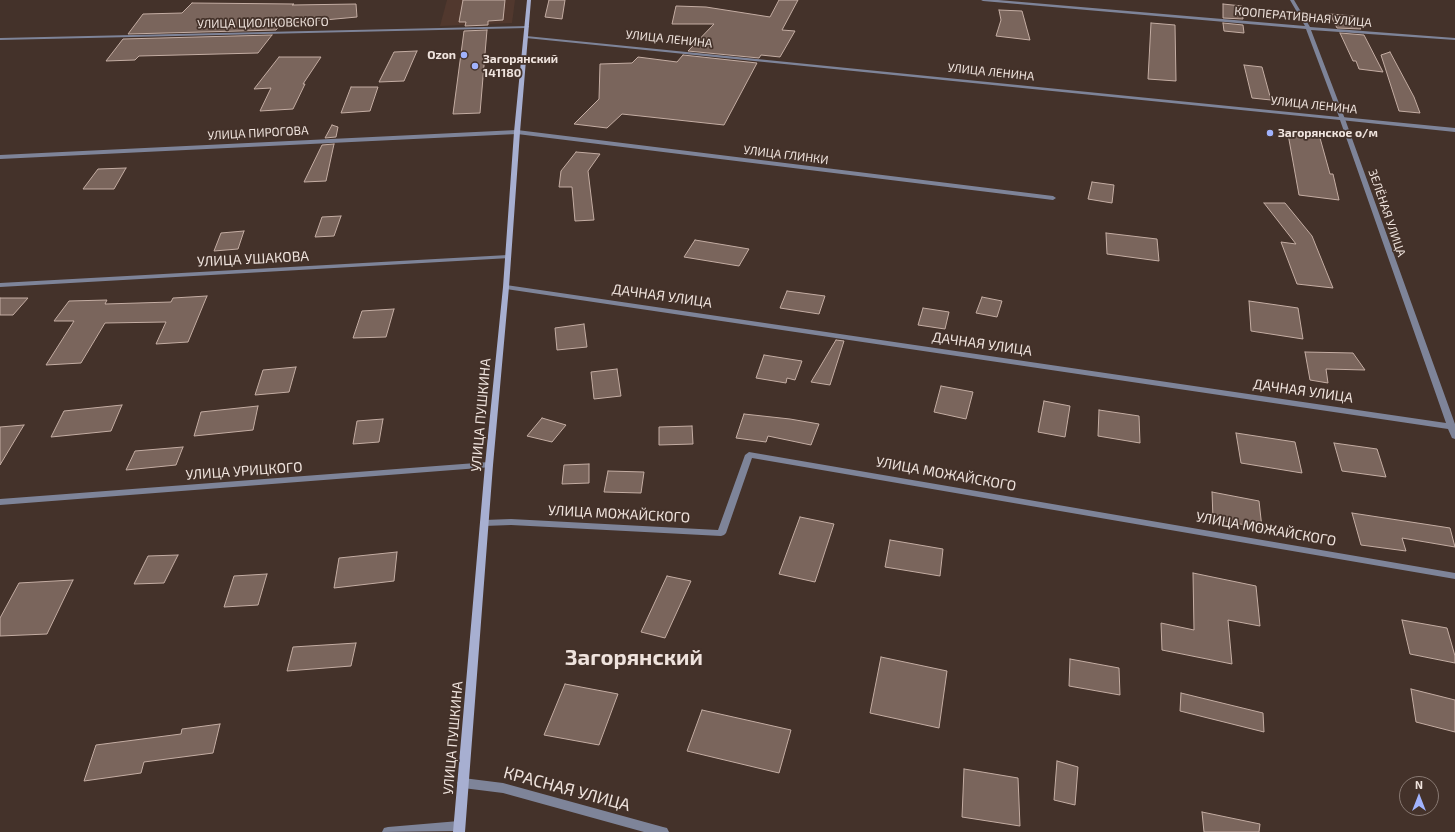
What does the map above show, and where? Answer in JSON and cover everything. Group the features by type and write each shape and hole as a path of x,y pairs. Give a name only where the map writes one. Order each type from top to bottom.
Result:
{"main road":[{"name":"УЛИЦА ПУШКИНА","path":"459,829 489,465 506,287 517,132 529,0"}],"street":[{"name":"КООПЕРАТИВНАЯ УЛИЦА","path":"983,0 1455,39"},
{"name":"ЗЕЛЁНАЯ УЛИЦА","path":"1292,0 1308,28 1455,436"},
{"name":"УЛИЦА ЦИОЛКОВСКОГО","path":"0,39 526,27"},
{"name":"УЛИЦА ЛЕНИНА","path":"526,37 1455,130"},
{"name":"УЛИЦА ПИРОГОВА","path":"0,156 517,132"},
{"name":"УЛИЦА ГЛИНКИ","path":"517,132 1053,198"},
{"name":"УЛИЦА УШАКОВА","path":"0,285 508,257"},
{"name":"ДАЧНАЯ УЛИЦА","path":"506,287 1453,427"},
{"name":"УЛИЦА МОЖАЙСКОГО","path":"484,523 511,522 721,533 749,455 1455,576"},
{"name":"УЛИЦА УРИЦКОГО","path":"0,502 489,465"},
{"name":"КРАСНАЯ УЛИЦА","path":"463,783 503,788 663,832"},
{"path":"388,832 459,829"}],"shaded area":[{"path":"447,0 515,0 512,23 440,26"}],"building":[{"path":"463,0 505,0 503,20 488,21 488,25 465,26 466,22 459,22"},
{"path":"549,0 565,0 562,19 545,17"},
{"path":"779,0 798,0 782,30 795,31 780,57 761,55 759,58 688,51 714,24 672,24 676,6 706,7 770,17"},
{"path":"192,3 294,4 292,5 356,4 357,17 281,24 276,30 128,34 143,14 182,13"},
{"path":"1223,4 1242,6 1243,19 1223,18"},
{"path":"999,10 1022,11 1030,40 996,36 1001,20"},
{"path":"1330,14 1354,16 1361,29 1337,28"},
{"path":"1151,23 1175,25 1176,81 1148,79"},
{"path":"1223,23 1243,25 1244,33 1224,31"},
{"path":"487,30 480,113 453,114 464,31"},
{"path":"1340,33 1364,35 1383,72 1359,69 1356,61 1353,61"},
{"path":"272,35 258,53 139,56 135,60 106,61 123,39"},
{"path":"417,51 404,81 379,82 394,52"},
{"path":"1390,52 1414,97 1420,113 1399,111 1381,55"},
{"path":"683,55 757,63 724,125 622,114 607,128 574,124 599,99 600,64 632,63 638,57 677,62"},
{"path":"279,57 321,57 303,84 305,84 293,109 260,111 271,88 254,89"},
{"path":"1244,65 1262,67 1271,100 1252,98"},
{"path":"351,87 378,87 370,111 341,113"},
{"path":"332,125 338,127 336,137 325,138"},
{"path":"1288,134 1320,138 1330,174 1333,174 1339,200 1299,195"},
{"path":"334,144 326,181 304,182 322,145"},
{"path":"576,152 600,154 588,171 594,220 575,221 572,187 559,187 561,171"},
{"path":"126,168 114,189 83,189 98,169"},
{"path":"1092,182 1114,185 1112,203 1088,199"},
{"path":"1264,203 1285,203 1312,236 1333,288 1297,284 1281,242 1296,244"},
{"path":"341,216 334,236 315,237 322,217"},
{"path":"244,231 238,249 214,251 221,233"},
{"path":"1106,233 1157,239 1159,261 1107,254"},
{"path":"695,240 749,249 739,266 684,257"},
{"path":"787,291 825,296 819,314 780,308"},
{"path":"207,296 188,342 156,344 166,322 105,323 81,363 46,365 74,321 54,321 69,301 107,300 105,304 171,302 173,298"},
{"path":"982,297 1002,301 997,317 976,313"},
{"path":"0,298 28,298 13,315 0,315"},
{"path":"1249,301 1298,308 1303,339 1251,331"},
{"path":"923,308 949,312 945,329 918,325"},
{"path":"394,309 386,337 353,338 362,311"},
{"path":"584,324 587,347 557,350 555,328"},
{"path":"836,340 844,341 830,385 811,382"},
{"path":"1305,352 1353,353 1365,370 1326,369 1328,383 1310,380"},
{"path":"764,355 802,361 795,380 787,378 786,383 756,378"},
{"path":"296,367 289,392 255,395 263,370"},
{"path":"617,369 621,396 594,399 591,372"},
{"path":"941,386 973,392 966,419 934,412"},
{"path":"1044,401 1070,406 1065,437 1038,432"},
{"path":"122,405 111,431 51,437 64,411"},
{"path":"258,406 253,430 194,436 201,412"},
{"path":"1099,410 1139,416 1140,443 1098,436"},
{"path":"744,414 819,424 811,445 768,436 766,442 736,438"},
{"path":"542,418 566,425 552,442 527,436"},
{"path":"383,419 379,442 353,444 357,421"},
{"path":"24,425 0,465 0,427"},
{"path":"692,426 693,444 659,445 659,427"},
{"path":"1236,433 1295,442 1302,473 1241,463"},
{"path":"1334,443 1377,449 1386,477 1342,471"},
{"path":"183,447 176,465 126,470 135,451"},
{"path":"589,464 589,483 562,484 564,465"},
{"path":"608,471 644,472 641,493 604,492"},
{"path":"1212,492 1259,501 1262,528 1213,519"},
{"path":"1352,513 1450,528 1455,547 1402,538 1406,551 1361,545"},
{"path":"800,517 834,524 815,582 779,574"},
{"path":"890,540 943,549 940,576 885,567"},
{"path":"397,552 394,581 334,588 339,558"},
{"path":"178,555 164,583 134,584 148,556"},
{"path":"1193,573 1256,586 1260,626 1228,620 1232,664 1162,650 1161,623 1194,630"},
{"path":"267,574 258,605 224,607 234,576"},
{"path":"667,576 691,581 665,638 641,632"},
{"path":"73,580 47,634 0,636 0,618 19,583"},
{"path":"1402,620 1447,628 1455,656 1455,663 1410,654"},
{"path":"356,643 351,666 287,671 293,647"},
{"path":"881,657 947,671 939,728 870,713"},
{"path":"1070,659 1119,668 1120,695 1069,686"},
{"path":"565,684 618,694 599,745 544,735"},
{"path":"1411,689 1455,700 1455,732 1416,722"},
{"path":"1181,693 1263,713 1264,732 1180,711"},
{"path":"702,710 791,730 779,773 687,751"},
{"path":"220,724 213,753 144,762 141,773 84,781 96,745 181,734 182,729"},
{"path":"1057,761 1078,767 1075,805 1054,800"},
{"path":"964,769 1018,778 1020,826 962,817"},
{"path":"1202,812 1260,824 1259,832 1204,832"}],"place":[{"name":"Ozon","path":"464,55"},
{"name":"Загорянский 141180","path":"475,66"},
{"name":"Загорянское о/м","path":"1270,133"}],"district":[{"name":"Загорянский","path":"634,658"}]}
